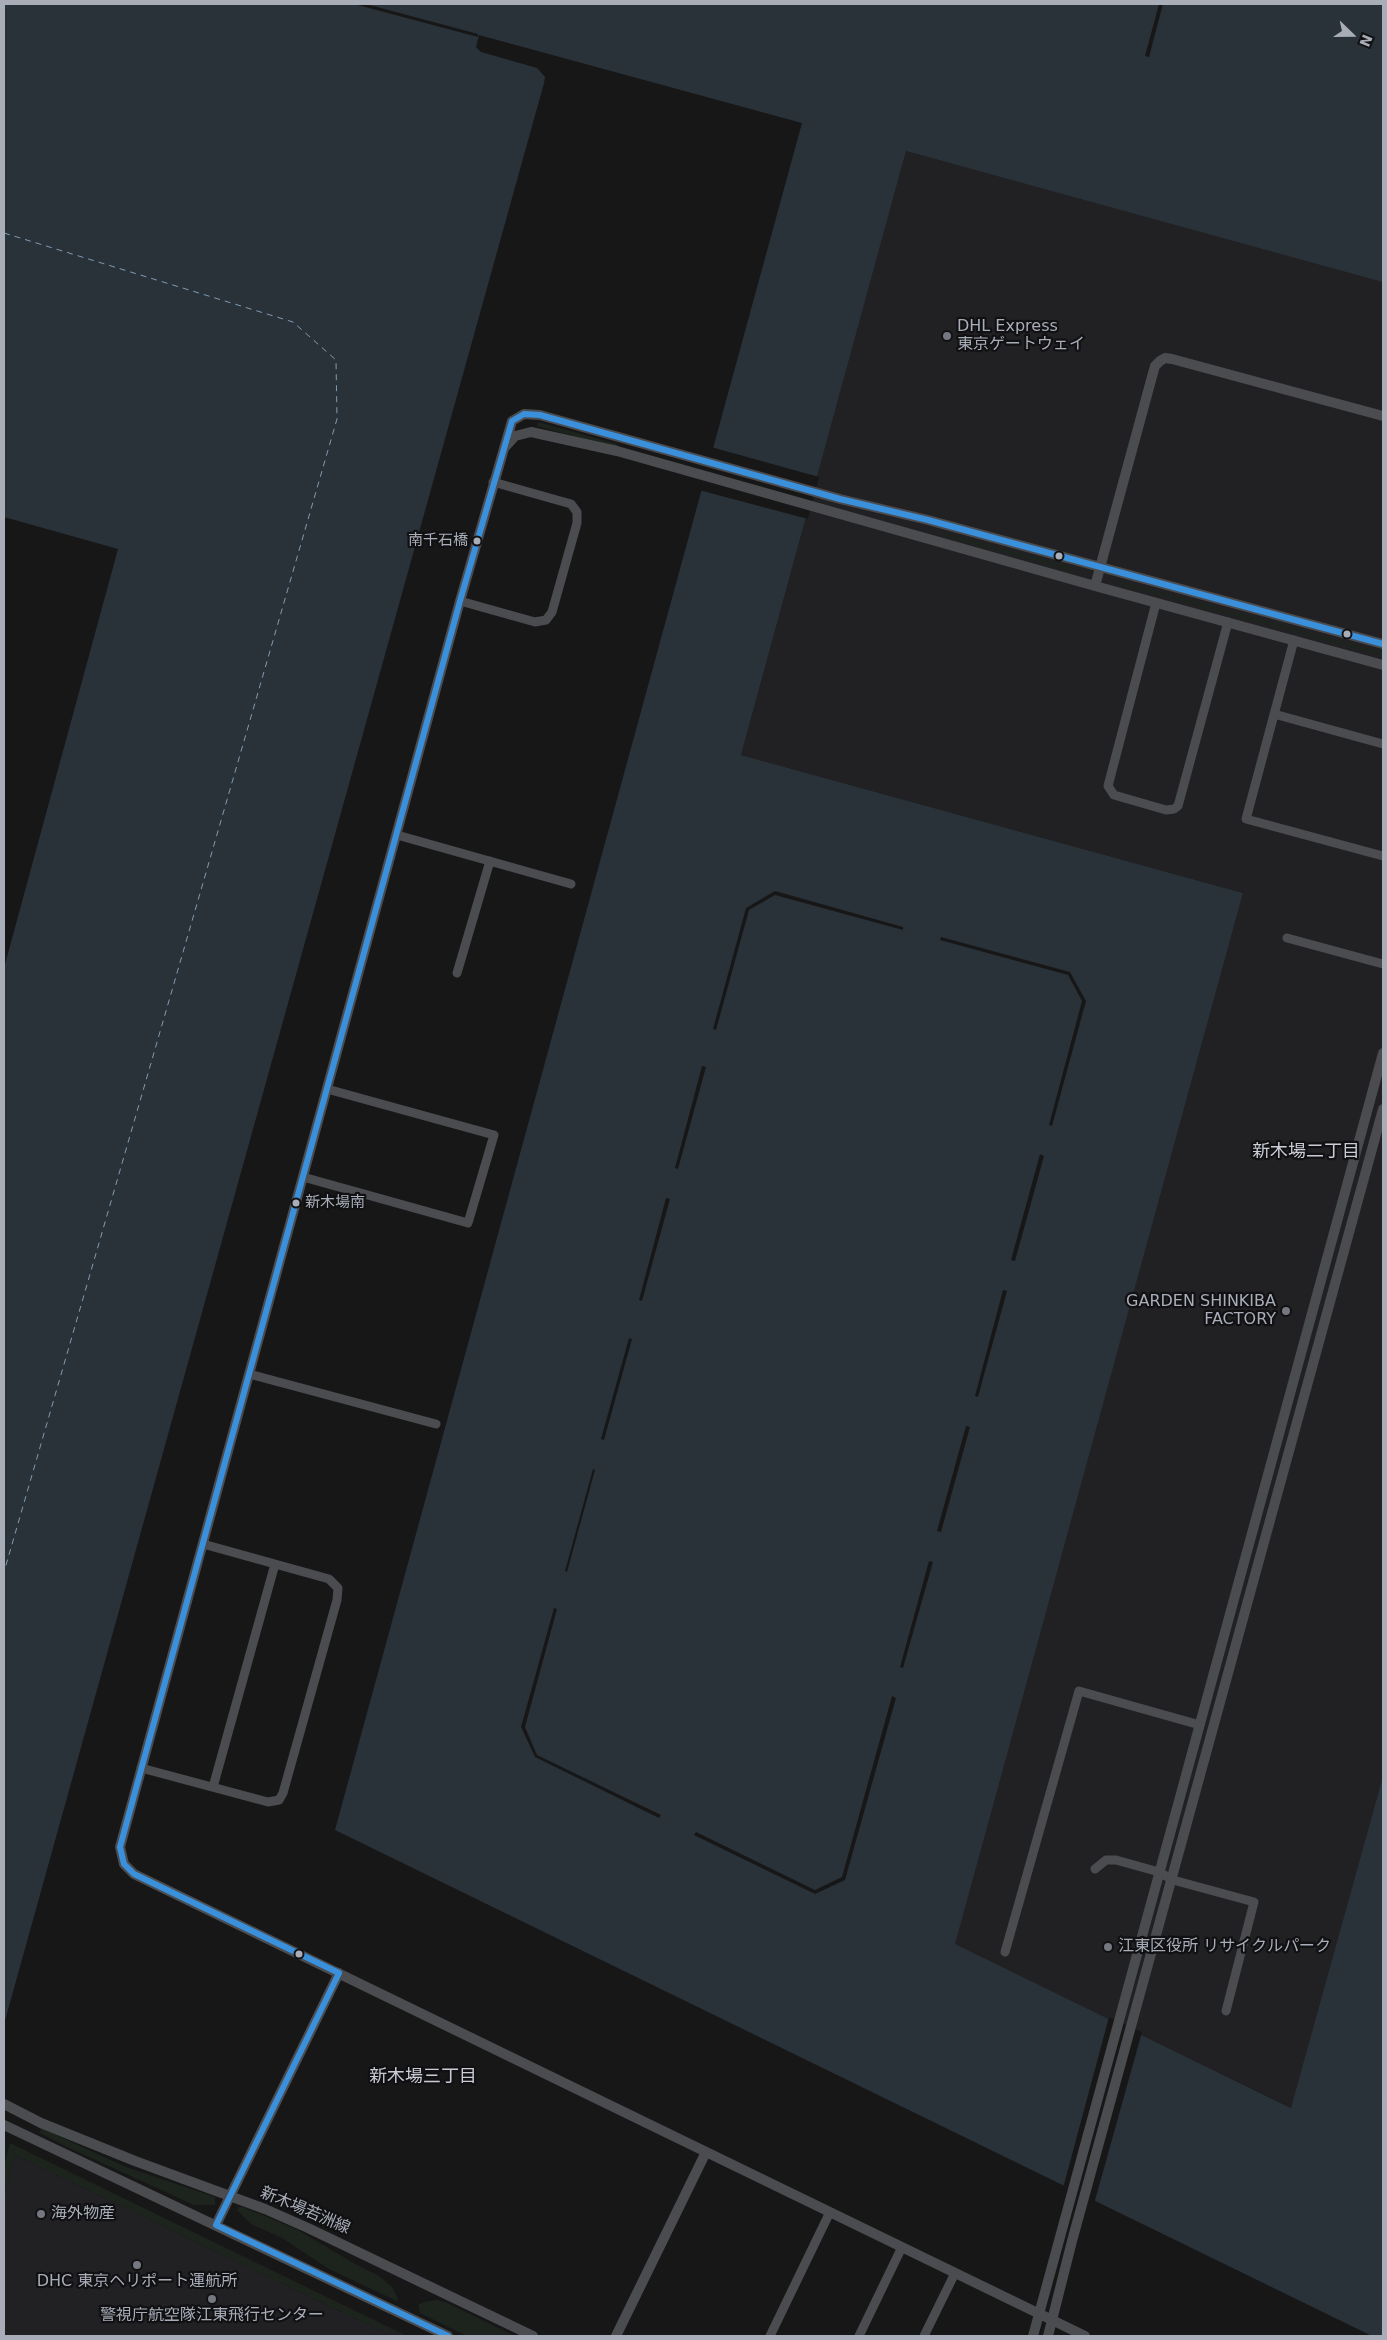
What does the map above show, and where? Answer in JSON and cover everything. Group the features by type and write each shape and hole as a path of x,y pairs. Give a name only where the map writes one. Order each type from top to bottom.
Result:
{"street":[{"path":"1095,586 1155,366 1165,358 1383,416"},
{"path":"1086,2336 130,1870 122,1860 120,1847 493,482 510,426 517,416 524,414 540,415 840,499 1383,644"},
{"path":"502,451 515,436 531,432 617,451 1383,665"},
{"path":"460,602 535,622 546,620 552,612 577,523 577,512 571,504 493,482"},
{"path":"1156,603 1108,786 1114,795 1166,810 1174,809 1178,806 1228,622"},
{"path":"1294,640 1246,819 1383,856"},
{"path":"1274,714 1383,744"},
{"path":"397,835 571,884"},
{"path":"457,973 490,861"},
{"path":"1287,938 1383,964"},
{"path":"1033,2336 1383,1054"},
{"path":"303,1177 468,1223 494,1135 327,1088"},
{"path":"1048,2336 1072,2241 1173,1880 1382,1114 1366,1115"},
{"path":"249,1374 436,1424"},
{"path":"1259,1505 1274,1509"},
{"path":"142,1768 273,1802 282,1797 337,1600 338,1588 329,1579 202,1544"},
{"path":"213,1787 275,1564"},
{"path":"1005,1952 1078,1691 1200,1725"},
{"path":"1095,1869 1106,1860 1116,1860 1159,1872 1173,1880 1254,1902 1226,2011"},
{"path":"216,2225 339,1973"},
{"name":"新木場若洲線","path":"4,2104 41,2123 135,2161 230,2196 329,2237 533,2336"},
{"path":"4,2125 448,2336"},
{"path":"616,2336 706,2152"},
{"path":"770,2336 830,2212"},
{"path":"859,2336 902,2247"},
{"path":"924,2336 955,2273"}],"shaded area":[{"path":"4,4 1383,4 1383,282 906,151 741,755 1243,893 955,1944 1291,2108 1383,1776 1383,2336 1372,2336 335,1830 802,123 479,35 476,47 481,52 537,68 545,77 544,83 4,2024 4,968 118,549 4,517"},
{"path":"906,151 1383,281 1383,1776 1292,2108 954,1944 1243,893 741,755"},
{"path":"538,422 617,444 616,448 537,426"},
{"path":"945,533 1073,568 1072,571 944,536"},
{"path":"1116,580 1383,653 1383,656 1115,583"},
{"path":"41,2128 126,2167 215,2197 215,2205 194,2205 65,2146 40,2133"},
{"path":"10,2143 407,2336 382,2326 379,2330 15,2155 4,2195 4,2166"},
{"path":"15,2155 379,2330 381,2325 403,2336 4,2336 4,2195"},
{"path":"239,2207 298,2230 379,2276 392,2287 398,2299 397,2301 329,2269 282,2238 251,2224 237,2210"},
{"path":"437,2300 445,2302 515,2336 467,2336 420,2313 418,2305"}],"pier":[{"path":"354,4 366,4 478,34 478,37"},
{"path":"1159,4 1163,4 1149,57 1145,56"},
{"path":"711,447 819,477 808,519 699,490"},
{"path":"775,891 903,927 903,930 775,895 749,910 716,1030 713,1029 746,908"},
{"path":"941,937 1070,972 1086,1001 1052,1126 1049,1125 1082,1001 1068,975 940,940"},
{"path":"702,1066 706,1067 678,1169 675,1168"},
{"path":"1040,1154 1044,1156 1015,1261 1011,1260"},
{"path":"666,1198 670,1199 642,1301 639,1300"},
{"path":"1003,1290 1007,1291 978,1397 975,1396"},
{"path":"629,1338 632,1339 604,1440 601,1439"},
{"path":"966,1426 970,1427 941,1532 937,1531"},
{"path":"593,1469 595,1470 567,1572 565,1571"},
{"path":"929,1561 933,1562 903,1668 900,1667"},
{"path":"554,1608 557,1609 525,1727 537,1755 661,1815 659,1818 535,1757 521,1727"},
{"path":"892,1696 896,1698 845,1880 815,1894 694,1835 696,1832 815,1890 842,1877"},
{"path":"1109,2017 1142,2032 1094,2204 1063,2188"}],"ferry route":[{"path":"4,233 293,322 336,360 337,419 4,1572"}],"transit line":[{"path":"339,1973 134,1874 124,1864 120,1847 460,601 512,421 524,414 540,415 840,499 928,520 1383,644"},
{"path":"216,2225 339,1973"},
{"path":"216,2225 448,2336"}],"place":[{"name":"DHL Express 東京ゲートウェイ","path":"947,336"},
{"name":"南千石橋","path":"477,541"},
{"name":"新木場南","path":"296,1203"},
{"name":"GARDEN SHINKIBA FACTORY","path":"1286,1311"},
{"name":"江東区役所 リサイクルパーク","path":"1108,1947"},
{"name":"海外物産","path":"41,2214"},
{"name":"DHC 東京ヘリポート運航所","path":"137,2265"},
{"name":"警視庁航空隊江東飛行センター","path":"212,2299"}],"district":[{"name":"新木場二丁目","path":"1306,1152"},
{"name":"新木場三丁目","path":"423,2077"}]}
